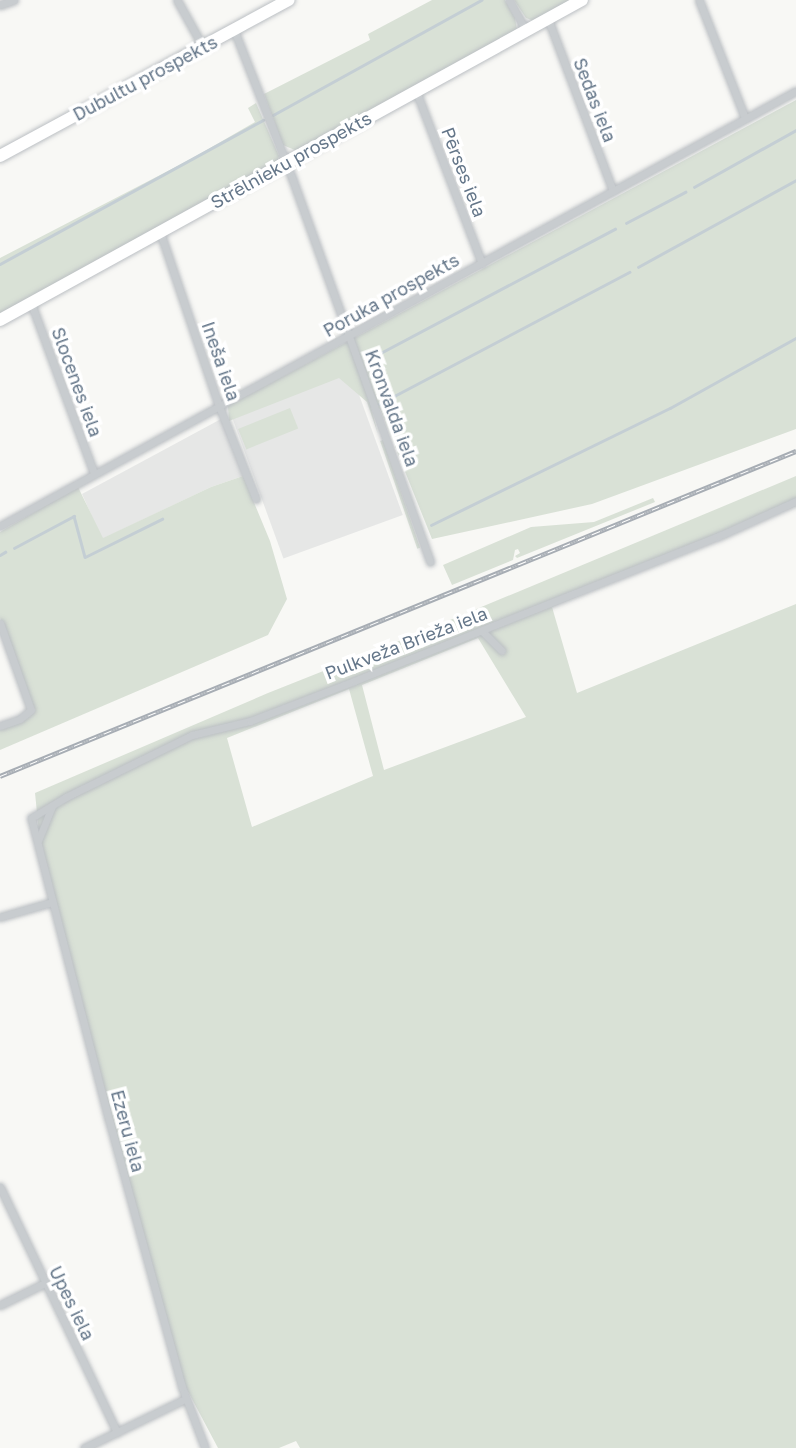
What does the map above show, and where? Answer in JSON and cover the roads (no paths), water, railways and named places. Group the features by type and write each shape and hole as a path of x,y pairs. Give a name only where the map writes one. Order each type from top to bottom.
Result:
{"main road":[{"name":"Dubultu prospekts","path":"0,156 289,0"},
{"name":"Strēlnieku prospekts","path":"0,320 582,0"}],"street":[{"path":"0,5 14,0"},
{"path":"177,0 203,47"},
{"path":"509,0 526,31"},
{"path":"699,0 745,118"},
{"name":"Sedas iela","path":"548,19 613,191"},
{"name":"Kronvalda iela","path":"234,30 286,162 430,562"},
{"name":"Pērses iela","path":"416,91 482,264"},
{"name":"Poruka prospekts","path":"0,526 796,91"},
{"name":"Ineša iela","path":"160,232 219,406 256,499"},
{"name":"Slocenes iela","path":"31,303 94,473"},
{"name":"Pulkveža Brieža iela","path":"31,818 192,735 250,721 482,631 796,501"},
{"path":"0,624 31,710 20,719 0,726"},
{"path":"482,631 502,651"},
{"path":"37,842 53,806"},
{"name":"Ezeru iela","path":"31,818 186,1399 205,1448"},
{"path":"0,917 52,902"},
{"name":"Upes iela","path":"0,1186 117,1432"},
{"path":"0,1305 44,1283"},
{"path":"84,1448 186,1399"}],"waterway":[{"path":"273,115 481,0"},
{"path":"0,264 263,120"},
{"path":"694,187 796,130"},
{"path":"638,267 796,180"},
{"path":"626,223 685,192"},
{"path":"371,358 615,229"},
{"path":"379,404 629,272"},
{"path":"431,525 670,408 796,338"},
{"path":"14,548 74,516 85,557 162,519"},
{"path":"0,555 5,552"}],"railway":[{"path":"0,776 796,451"}]}
